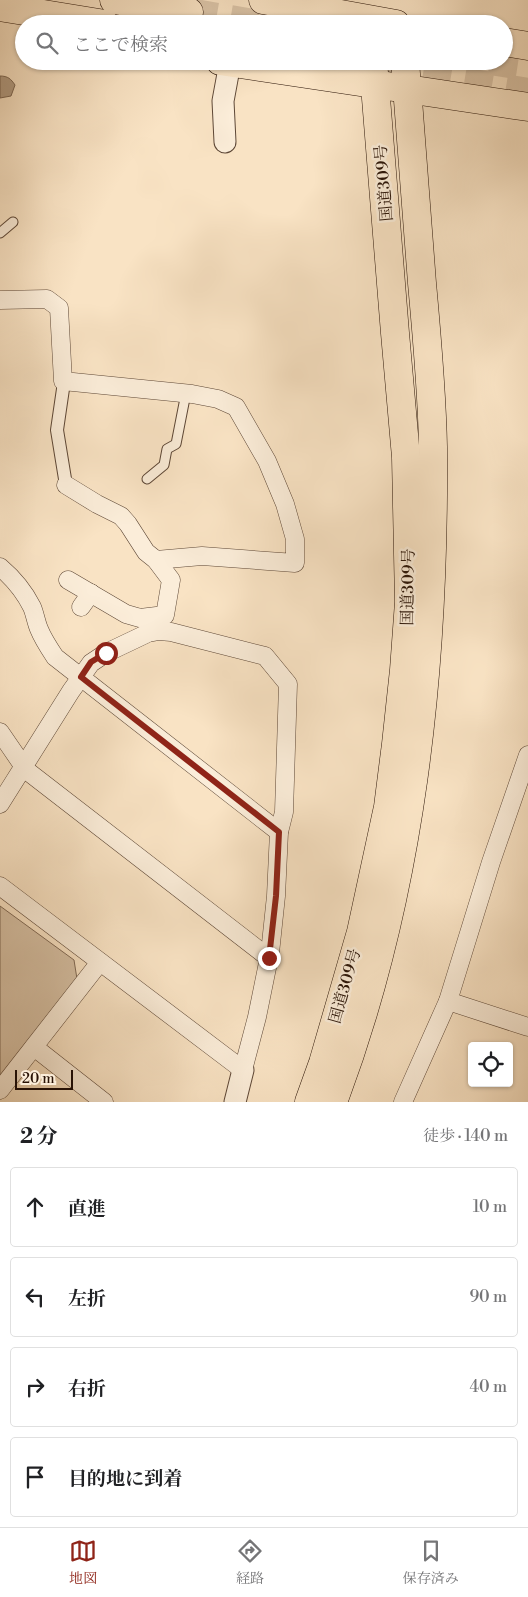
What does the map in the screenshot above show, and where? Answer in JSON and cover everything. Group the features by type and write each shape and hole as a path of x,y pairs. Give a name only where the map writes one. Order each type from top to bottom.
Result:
{"highway":[{"path":"114,0 189,12"},
{"path":"263,0 369,14"},
{"path":"400,0 401,15"},
{"path":"0,7 49,15"},
{"path":"0,26 15,28"},
{"path":"513,44 528,46"},
{"path":"276,70 328,78 374,72 407,89 528,107"},
{"name":"国道309号","path":"333,1102 355,1037 379,954 405,839 420,728 428,646 432,445 428,350 406,70"},
{"name":"国道309号","path":"309,1102 323,1063 361,932 388,807 404,670 409,602 406,457 374,72"}],"street":[{"path":"225,70 225,142"},
{"path":"0,300 47,299 59,308 64,382 58,430 66,485 96,504 120,516 128,524 146,552 156,560 171,580 165,615 152,624 148,633 91,662 0,804"},
{"path":"64,382 218,399 236,407 259,445 285,504 295,539 295,562 202,556 156,560"},
{"path":"0,566 24,592 32,608 38,628 55,657 279,832"},
{"path":"68,580 86,600 140,618 171,632 265,656 288,684 284,812 279,832 276,896 269,958 257,1017 235,1102"},
{"path":"0,732 24,766 34,776 269,958"},
{"path":"403,1102 448,1001 491,862 528,755"},
{"path":"0,886 243,1070"},
{"path":"0,1090 100,962"},
{"path":"448,1001 528,1027"},
{"path":"34,1047 104,1102"}],"lane":[{"path":"0,233 13,222"},
{"path":"147,479 164,465 167,449 176,444 186,394"}],"shaded area":[{"path":"0,76 9,78 15,85 11,96 0,98"},
{"path":"0,906 74,960 77,979 0,1077"}],"tunnel":[{"path":"189,12 206,15"},
{"path":"513,65 528,67"},
{"path":"395,70 528,92"}],"route":[{"path":"106,653 91,662 81,677 279,832 276,896 269,958"}]}
